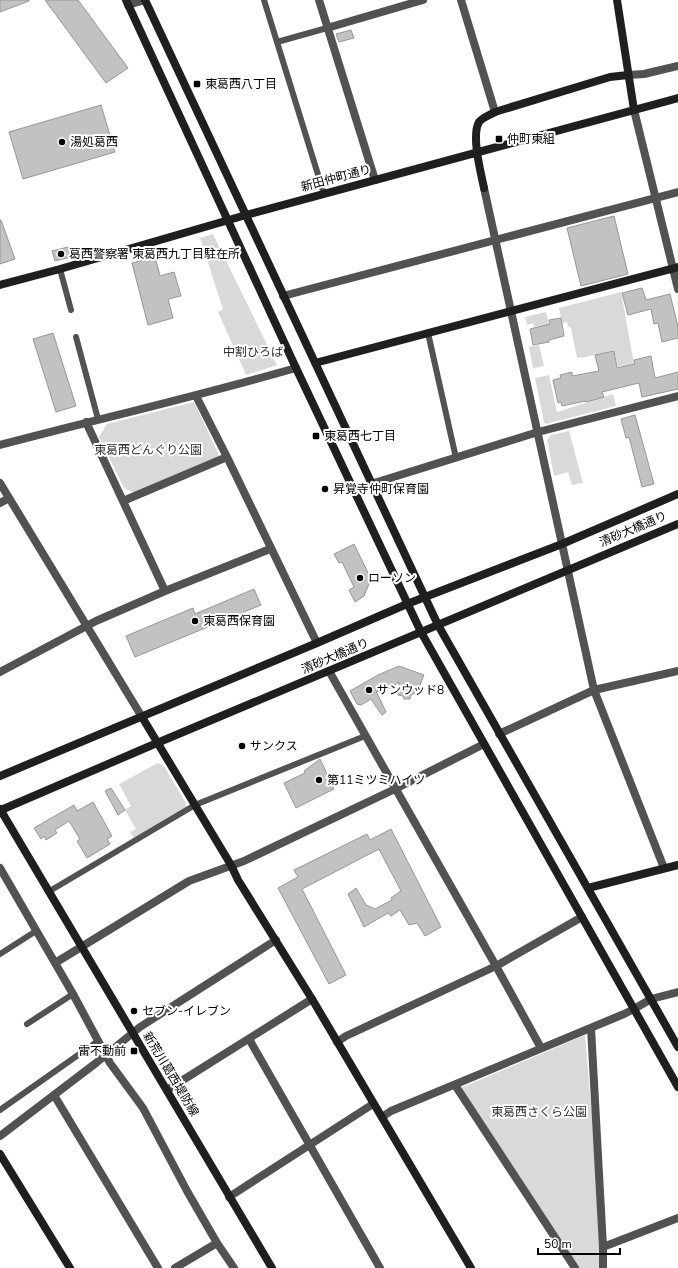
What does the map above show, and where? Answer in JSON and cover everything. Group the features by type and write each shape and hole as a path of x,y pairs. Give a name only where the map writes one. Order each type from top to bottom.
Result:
{"street":[{"path":"678,1047 438,625 145,0 127,2 296,368 421,632 678,1087"},
{"path":"318,0 375,180"},
{"path":"327,28 423,0"},
{"path":"460,0 495,112"},
{"path":"617,0 634,110 656,198 676,268 678,289"},
{"path":"664,868 594,690 484,188 477,153 476,133 480,122 495,112 610,77 644,74 678,66"},
{"name":"新田仲町通り","path":"0,284 246,215 678,98"},
{"path":"283,296 678,192"},
{"path":"315,363 676,268"},
{"path":"0,445 98,419 196,396 296,368"},
{"path":"196,396 317,643"},
{"path":"371,484 538,432 678,396"},
{"path":"86,422 165,591"},
{"path":"123,501 227,457"},
{"path":"0,482 231,865 238,880 312,999 471,1268"},
{"name":"清砂大橋通り","path":"0,776 407,604 562,544 678,494"},
{"path":"0,503 9,498"},
{"name":"清砂大橋通り","path":"0,810 568,569 678,524"},
{"path":"0,672 87,626 165,591 270,549"},
{"path":"329,671 496,966 540,1048"},
{"path":"499,734 594,690 678,671"},
{"path":"55,963 189,880 244,861 396,789 484,744"},
{"name":"新荒川葛西堤防線","path":"0,810 272,1268"},
{"path":"588,888 678,865"},
{"path":"0,868 73,994 110,1063 143,1108 187,1191 234,1268"},
{"path":"337,1042 346,1036 496,966 582,917"},
{"path":"0,1136 106,1055 132,1033 276,940"},
{"path":"382,1117 391,1111 591,1028 634,1009 651,999 678,992"},
{"path":"167,1090 312,999"},
{"path":"591,1028 603,1268"},
{"path":"249,1039 380,1268"},
{"path":"455,1085 575,1268"},
{"path":"54,1095 158,1268"},
{"path":"229,1197 373,1104"},
{"path":"0,1154 70,1268"},
{"path":"603,1247 608,1247 678,1218"},
{"path":"175,1268 217,1242"}],"lane":[{"path":"264,0 324,194"},
{"path":"277,42 327,28"},
{"path":"60,268 71,310"},
{"path":"428,333 456,458"},
{"path":"76,337 98,419"},
{"path":"48,892 195,805 365,736"},
{"path":"0,954 36,931"},
{"path":"27,1024 73,994"},
{"path":"0,1110 98,1041"}],"green space":[{"name":"中割ひろば","path":"213,234 277,365 246,375 218,312 223,309 200,238"},
{"path":"621,292 634,364 618,367 614,350 577,358 571,328 568,326 567,322 562,323 559,308"},
{"path":"546,312 549,324 534,327 533,323 527,325 525,317"},
{"path":"539,345 544,366 533,368 529,347"},
{"path":"549,375 557,412 613,394 616,406 546,424 544,422 535,378"},
{"name":"東葛西どんぐり公園","path":"194,402 219,455 215,460 136,494 124,488 99,437 107,424"},
{"path":"569,431 583,483 572,485 568,472 554,476 547,440 551,435"},
{"path":"158,763 164,766 186,803 185,808 134,838 130,832 136,829 125,810 131,806 119,784"},
{"name":"東葛西さくら公園","path":"585,1035 603,1248 602,1268 579,1268 461,1088"}],"building":[{"path":"0,0 29,0 29,1 0,12"},
{"path":"45,0 78,0 128,68 106,83"},
{"path":"351,30 354,38 339,42 336,34"},
{"name":"湯処葛西","path":"101,105 115,152 23,179 9,132"},
{"path":"614,216 628,274 581,286 567,228"},
{"path":"0,220 15,259 0,264"},
{"name":"葛西警察署 東葛西九丁目駐在所","path":"68,247 71,257 55,261 52,251"},
{"path":"155,257 160,276 174,272 181,296 168,299 173,318 148,325 132,263"},
{"path":"642,288 646,300 670,294 678,327 678,338 662,342 658,323 654,324 651,309 628,315 622,293"},
{"path":"561,318 564,336 549,340 549,342 533,345 530,329 550,324 549,320"},
{"path":"53,333 76,406 56,412 33,339"},
{"path":"614,351 617,368 635,364 634,360 651,356 655,378 678,372 678,389 642,397 639,383 602,392 604,397 590,401 562,406 561,402 558,403 553,380 561,378 560,375 572,372 572,376 599,371 595,355"},
{"path":"635,415 654,484 642,487 629,437 626,438 621,419"},
{"path":"354,544 371,579 364,596 355,602 349,590 354,587 342,562 339,563 334,554"},
{"path":"254,589 261,605 135,657 126,636 193,608 195,614"},
{"path":"399,666 424,675 417,692 411,695 410,699 404,699 403,696 398,695 399,682 383,693 376,691 386,712 382,715 371,699 361,705 357,704 350,691 378,675"},
{"path":"320,759 334,789 296,808 284,783 305,773 304,771"},
{"path":"111,788 125,810 118,815 105,791"},
{"path":"93,802 112,836 107,839 110,844 87,858 77,841 80,839 69,821 55,830 57,833 46,840 44,836 41,839 34,828 74,805 77,811"},
{"path":"391,829 441,927 425,936 417,923 409,925 400,910 391,916 388,913 364,927 348,894 356,888 366,905 375,909 392,900 391,898 401,891 379,849 302,889 346,975 329,984 278,888 298,877 294,870 367,834 370,840"}],"place":[{"name":"東葛西八丁目","path":"197,84"},
{"name":"仲町東組","path":"499,139"},
{"name":"湯処葛西","path":"62,142"},
{"name":"葛西警察署 東葛西九丁目駐在所","path":"61,254"},
{"name":"東葛西七丁目","path":"316,436"},
{"name":"昇覚寺仲町保育園","path":"325,489"},
{"name":"ローソン","path":"360,578"},
{"name":"東葛西保育園","path":"195,621"},
{"name":"サンウッド8","path":"369,690"},
{"name":"サンクス","path":"242,746"},
{"name":"第11ミツミハイツ","path":"319,780"},
{"name":"セブン-イレブン","path":"134,1011"},
{"name":"雷不動前","path":"134,1051"}]}
